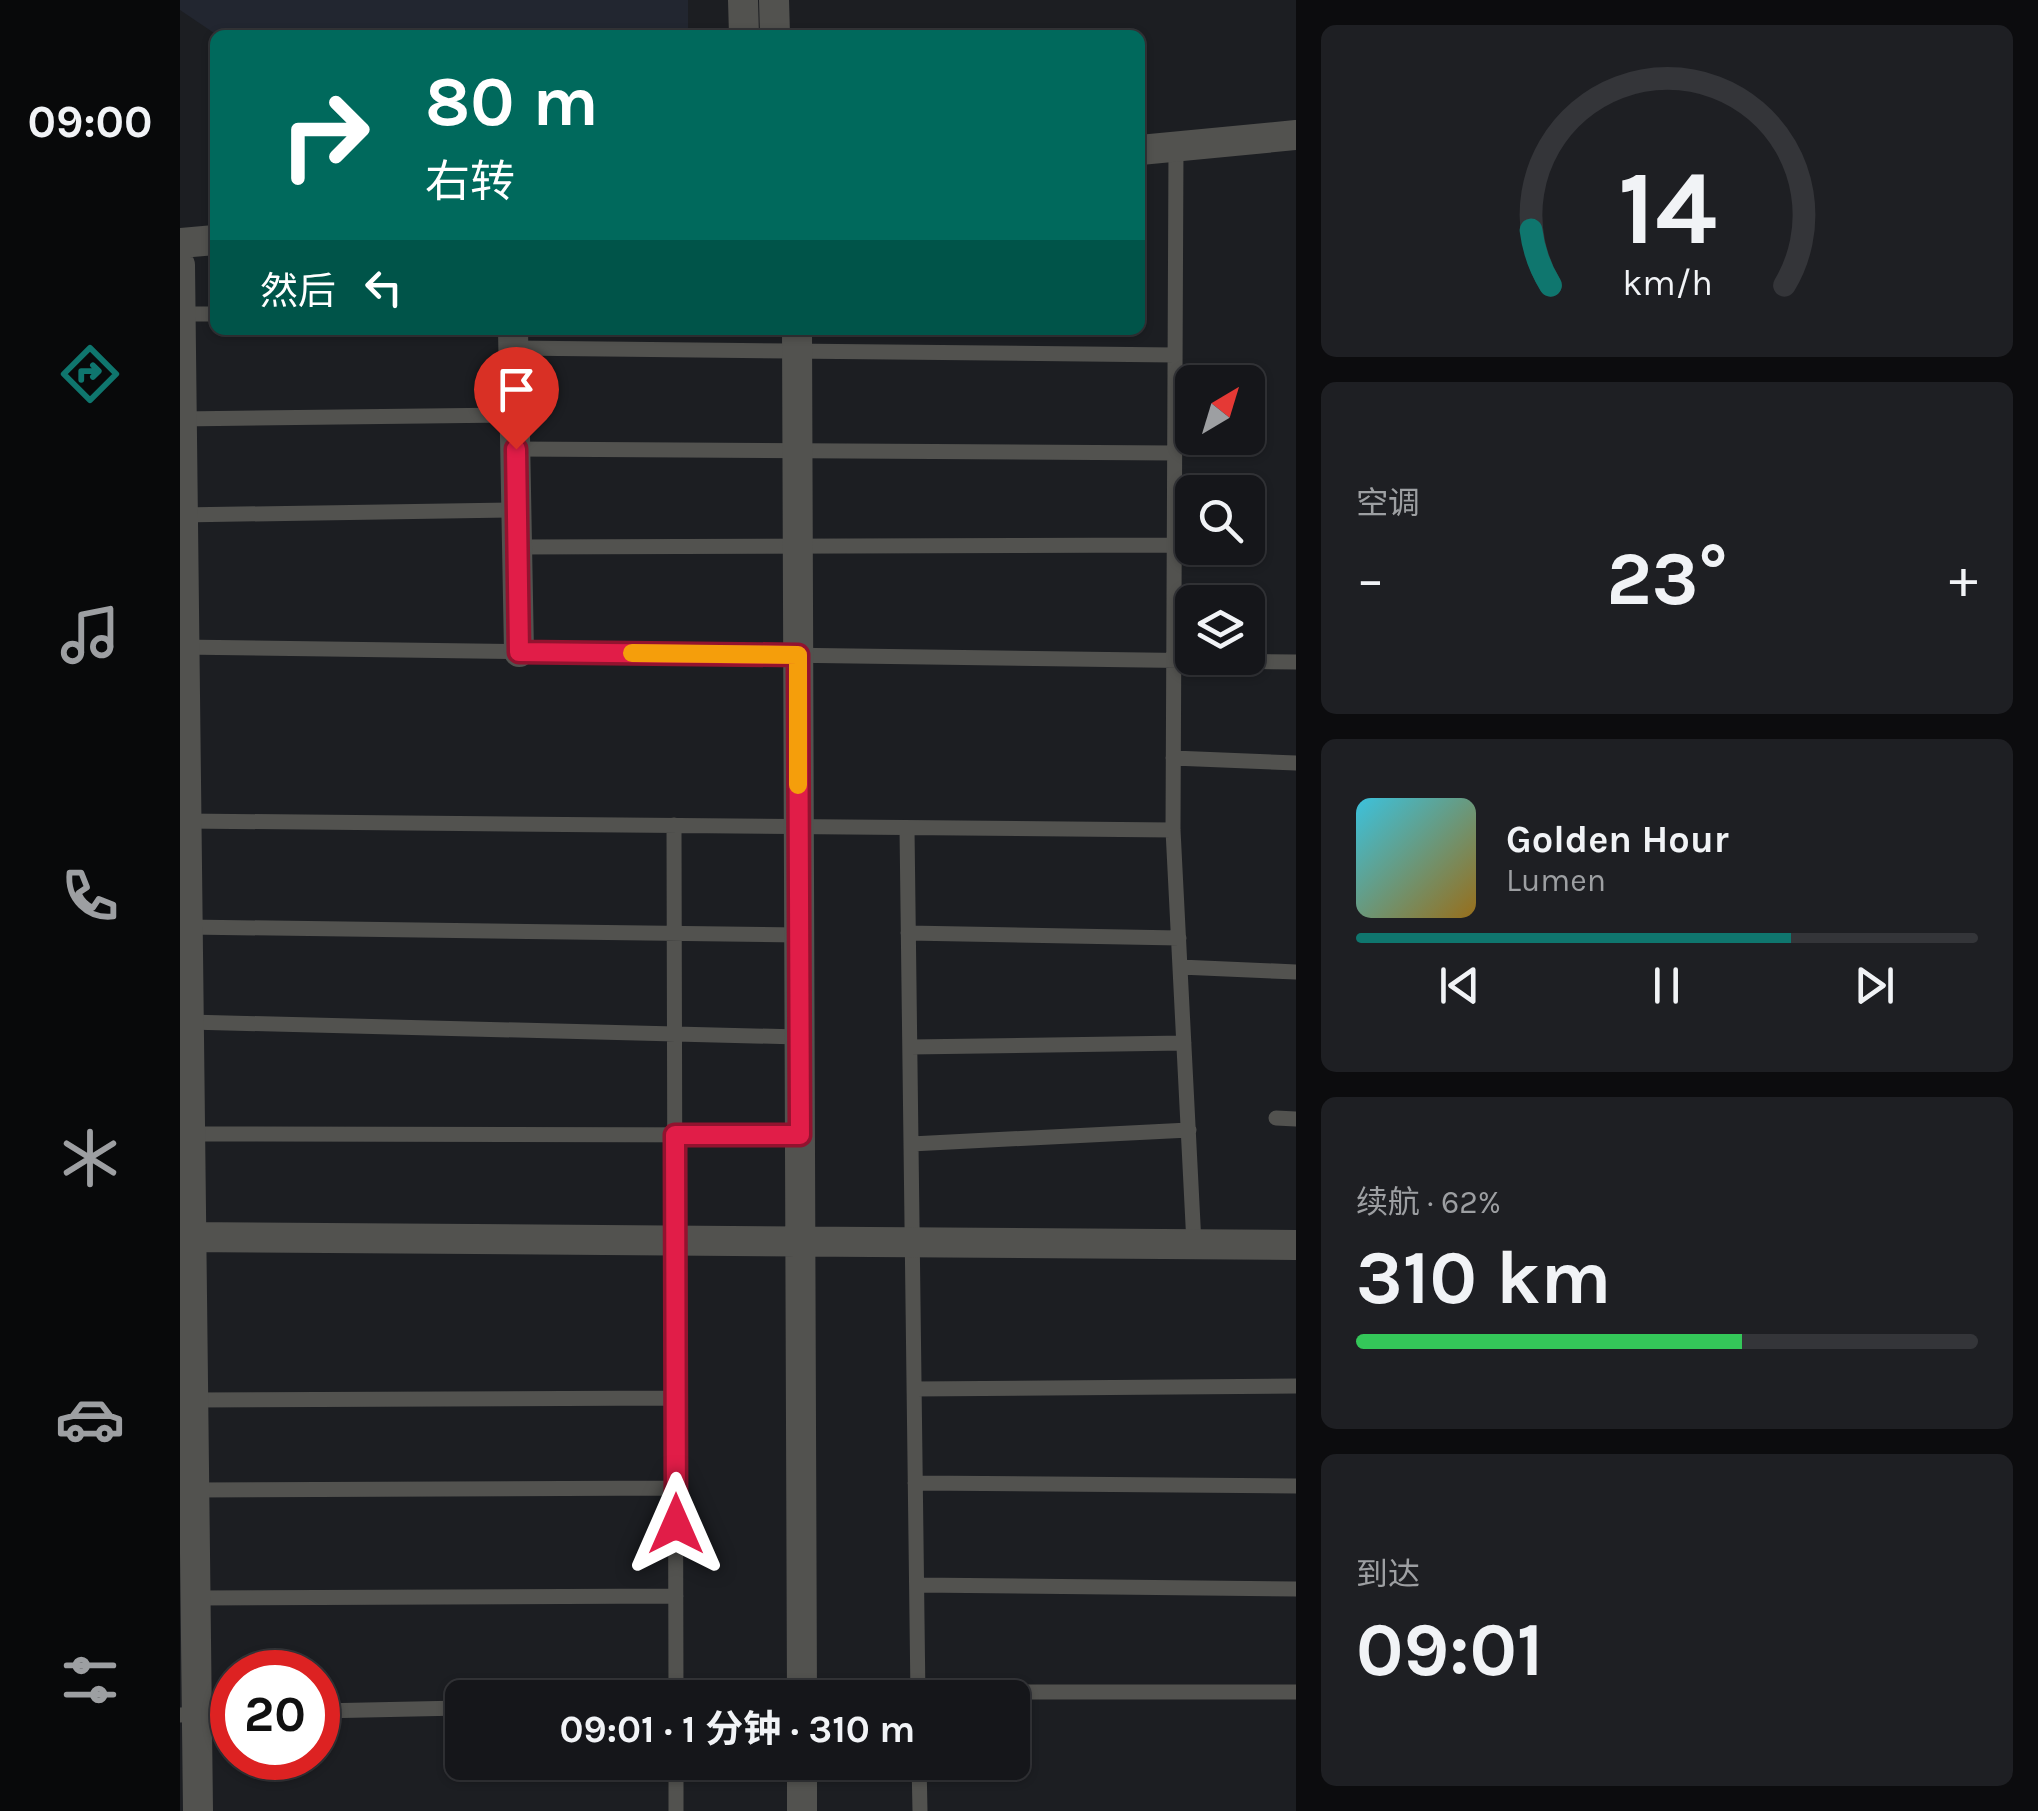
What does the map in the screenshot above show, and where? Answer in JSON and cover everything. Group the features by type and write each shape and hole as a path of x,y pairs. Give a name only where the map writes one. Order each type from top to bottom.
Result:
{"street":[{"path":"743,0 744,30"},
{"path":"774,0 774,30"},
{"path":"1145,149 1296,135"},
{"path":"180,243 210,240"},
{"path":"180,265 184,884 188,927 185,1084 190,1134 186,1238 188,1714 198,1811"},
{"path":"514,339 519,652"},
{"path":"797,340 802,1680"},
{"path":"186,1238 1296,1245"},
{"path":"802,1780 802,1811"}],"lane":[{"path":"1176,146 1176,365"},
{"path":"181,314 210,314"},
{"path":"514,339 797,340 1176,355"},
{"path":"181,418 515,414"},
{"path":"516,449 1175,453 1173,830 1194,1244"},
{"path":"181,515 516,510"},
{"path":"517,547 1174,545"},
{"path":"182,647 1296,662"},
{"path":"1173,758 1296,762"},
{"path":"186,821 1173,830"},
{"path":"674,826 676,1680"},
{"path":"907,828 918,1680"},
{"path":"188,927 799,936"},
{"path":"908,933 1178,938"},
{"path":"1180,966 1296,972"},
{"path":"188,1022 799,1037"},
{"path":"910,1047 1184,1042"},
{"path":"1276,1118 1296,1118"},
{"path":"911,1144 1188,1130"},
{"path":"190,1134 800,1135"},
{"path":"914,1389 1296,1386"},
{"path":"188,1414 676,1398"},
{"path":"915,1483 1296,1486"},
{"path":"189,1509 676,1488"},
{"path":"916,1585 1296,1589"},
{"path":"190,1612 676,1596"},
{"path":"1030,1694 1296,1692"},
{"path":"340,1711 445,1708"},
{"path":"676,1780 676,1811"},
{"path":"919,1780 920,1811"}],"shaded area":[{"path":"180,0 688,0 688,30 210,30 180,10"}],"slow traffic":[{"path":"632,653 798,655 798,785"}],"route":[{"path":"516,449 519,652 798,655 800,1135 675,1135 676,1524"}]}
